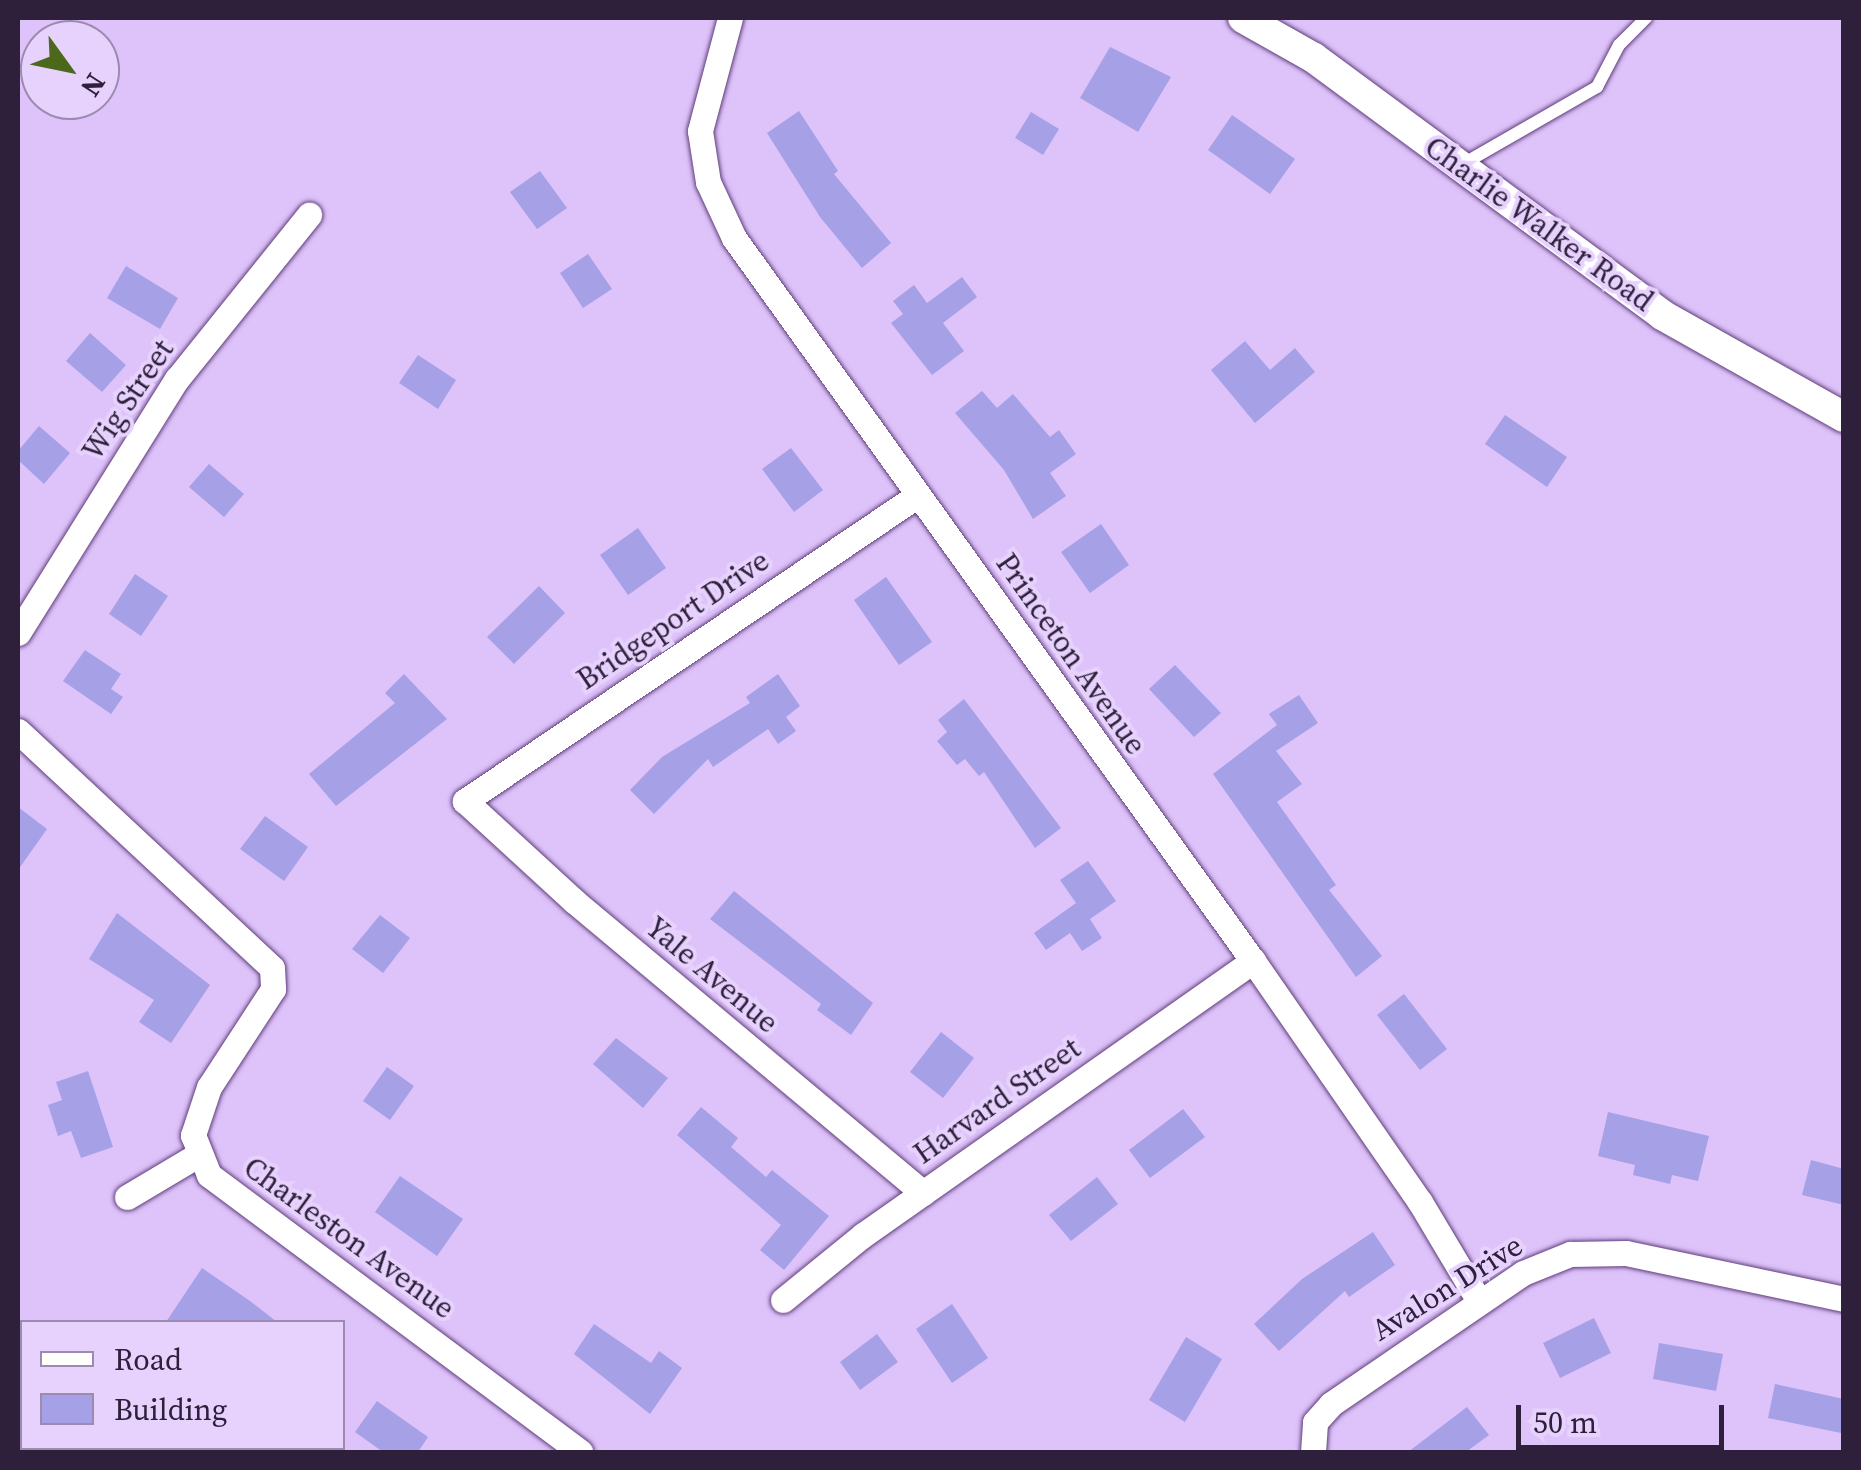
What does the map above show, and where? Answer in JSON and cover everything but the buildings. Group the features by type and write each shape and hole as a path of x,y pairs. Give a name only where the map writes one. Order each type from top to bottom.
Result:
{"street":[{"name":"Princeton Avenue","path":"730,18 700,132 708,182 734,238 1253,961 1420,1202 1478,1301"},
{"name":"Charlie Walker Road","path":"1242,18 1314,58 1662,315 1844,417"},
{"name":"Wig Street","path":"18,633 177,379 309,216"},
{"name":"Bridgeport Drive","path":"465,801 918,495"},
{"path":"18,730 272,968 272,989 210,1087 193,1135 196,1156 128,1197"},
{"name":"Yale Avenue","path":"465,801 574,901 923,1193"},
{"name":"Harvard Street","path":"783,1300 923,1193 1253,961"},
{"name":"Charleston Avenue","path":"196,1156 251,1210 407,1318 580,1452"},
{"name":"Avalon Drive","path":"1313,1452 1315,1422 1331,1404 1478,1301 1570,1254 1626,1253 1844,1299"}],"lane":[{"path":"1459,167 1597,87 1619,46 1646,18"}]}
